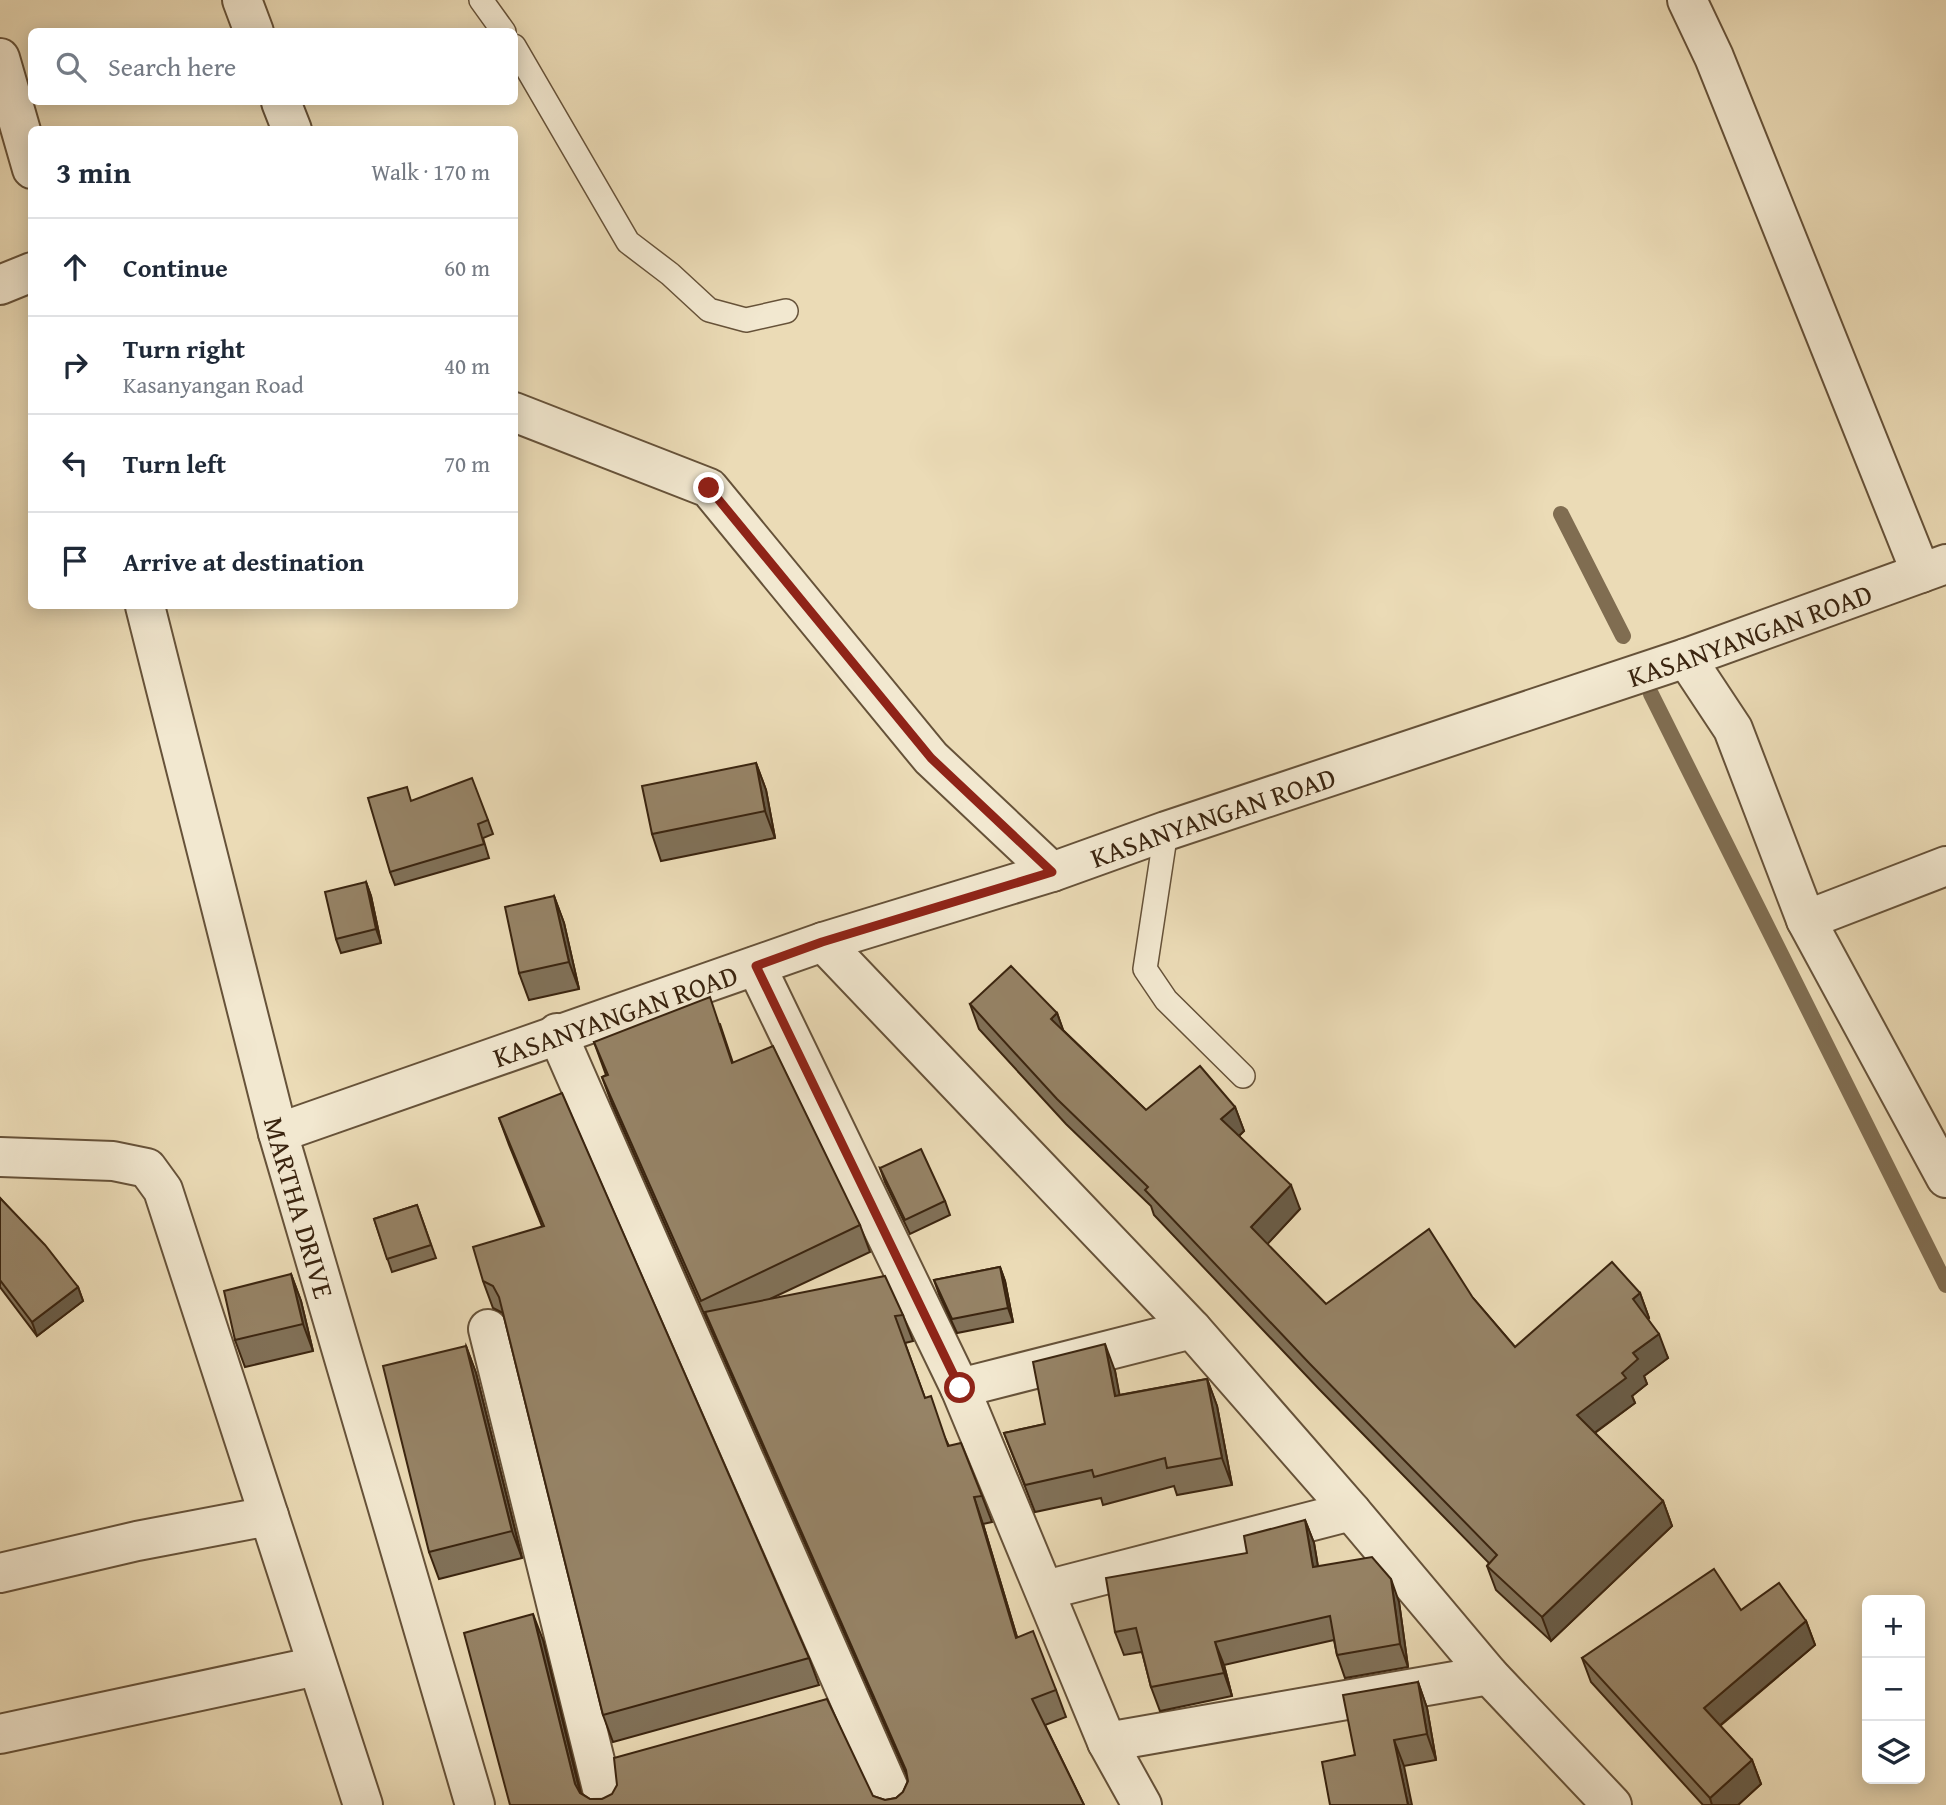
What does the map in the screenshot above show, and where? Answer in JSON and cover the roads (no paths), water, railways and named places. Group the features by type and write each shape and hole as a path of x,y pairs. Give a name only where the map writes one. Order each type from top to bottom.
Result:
{"street":[{"path":"242,0 252,28"},
{"path":"1687,0 1714,57 1933,568"},
{"path":"0,58 28,155"},
{"path":"282,105 290,126"},
{"path":"0,285 28,274"},
{"path":"518,414 709,488 931,758 1052,872"},
{"name":"KASANYANGAN ROAD","path":"278,1133 822,942 1052,872 1166,831 1686,659 1933,568"},
{"name":"MARTHA DRIVE","path":"146,609 278,1133 475,1805"},
{"path":"1686,659 1733,729 1806,919 1946,1178"},
{"path":"1806,919 1946,866"},
{"path":"822,942 1192,1329 1351,1511 1489,1675 1612,1805"},
{"path":"756,966 960,1388 1107,1742 1142,1805"},
{"path":"557,1033 896,1805"},
{"path":"0,1157 113,1161 147,1168 163,1190 363,1805"},
{"path":"488,1329 601,1787 637,1758"},
{"path":"960,1388 1192,1329"},
{"path":"1046,1590 1351,1511"},
{"path":"0,1573 137,1541 269,1516"},
{"path":"0,1734 317,1666"},
{"path":"1107,1742 1489,1675"},
{"path":"810,1710 850,1699"}],"lane":[{"path":"481,0 501,28"},
{"path":"518,53 628,242 670,274 709,310 746,320 786,311"},
{"path":"1166,831 1146,969 1166,1000 1243,1076"}],"waterway":[{"path":"1561,514 1623,636"},
{"path":"1651,694 1946,1285"}]}
